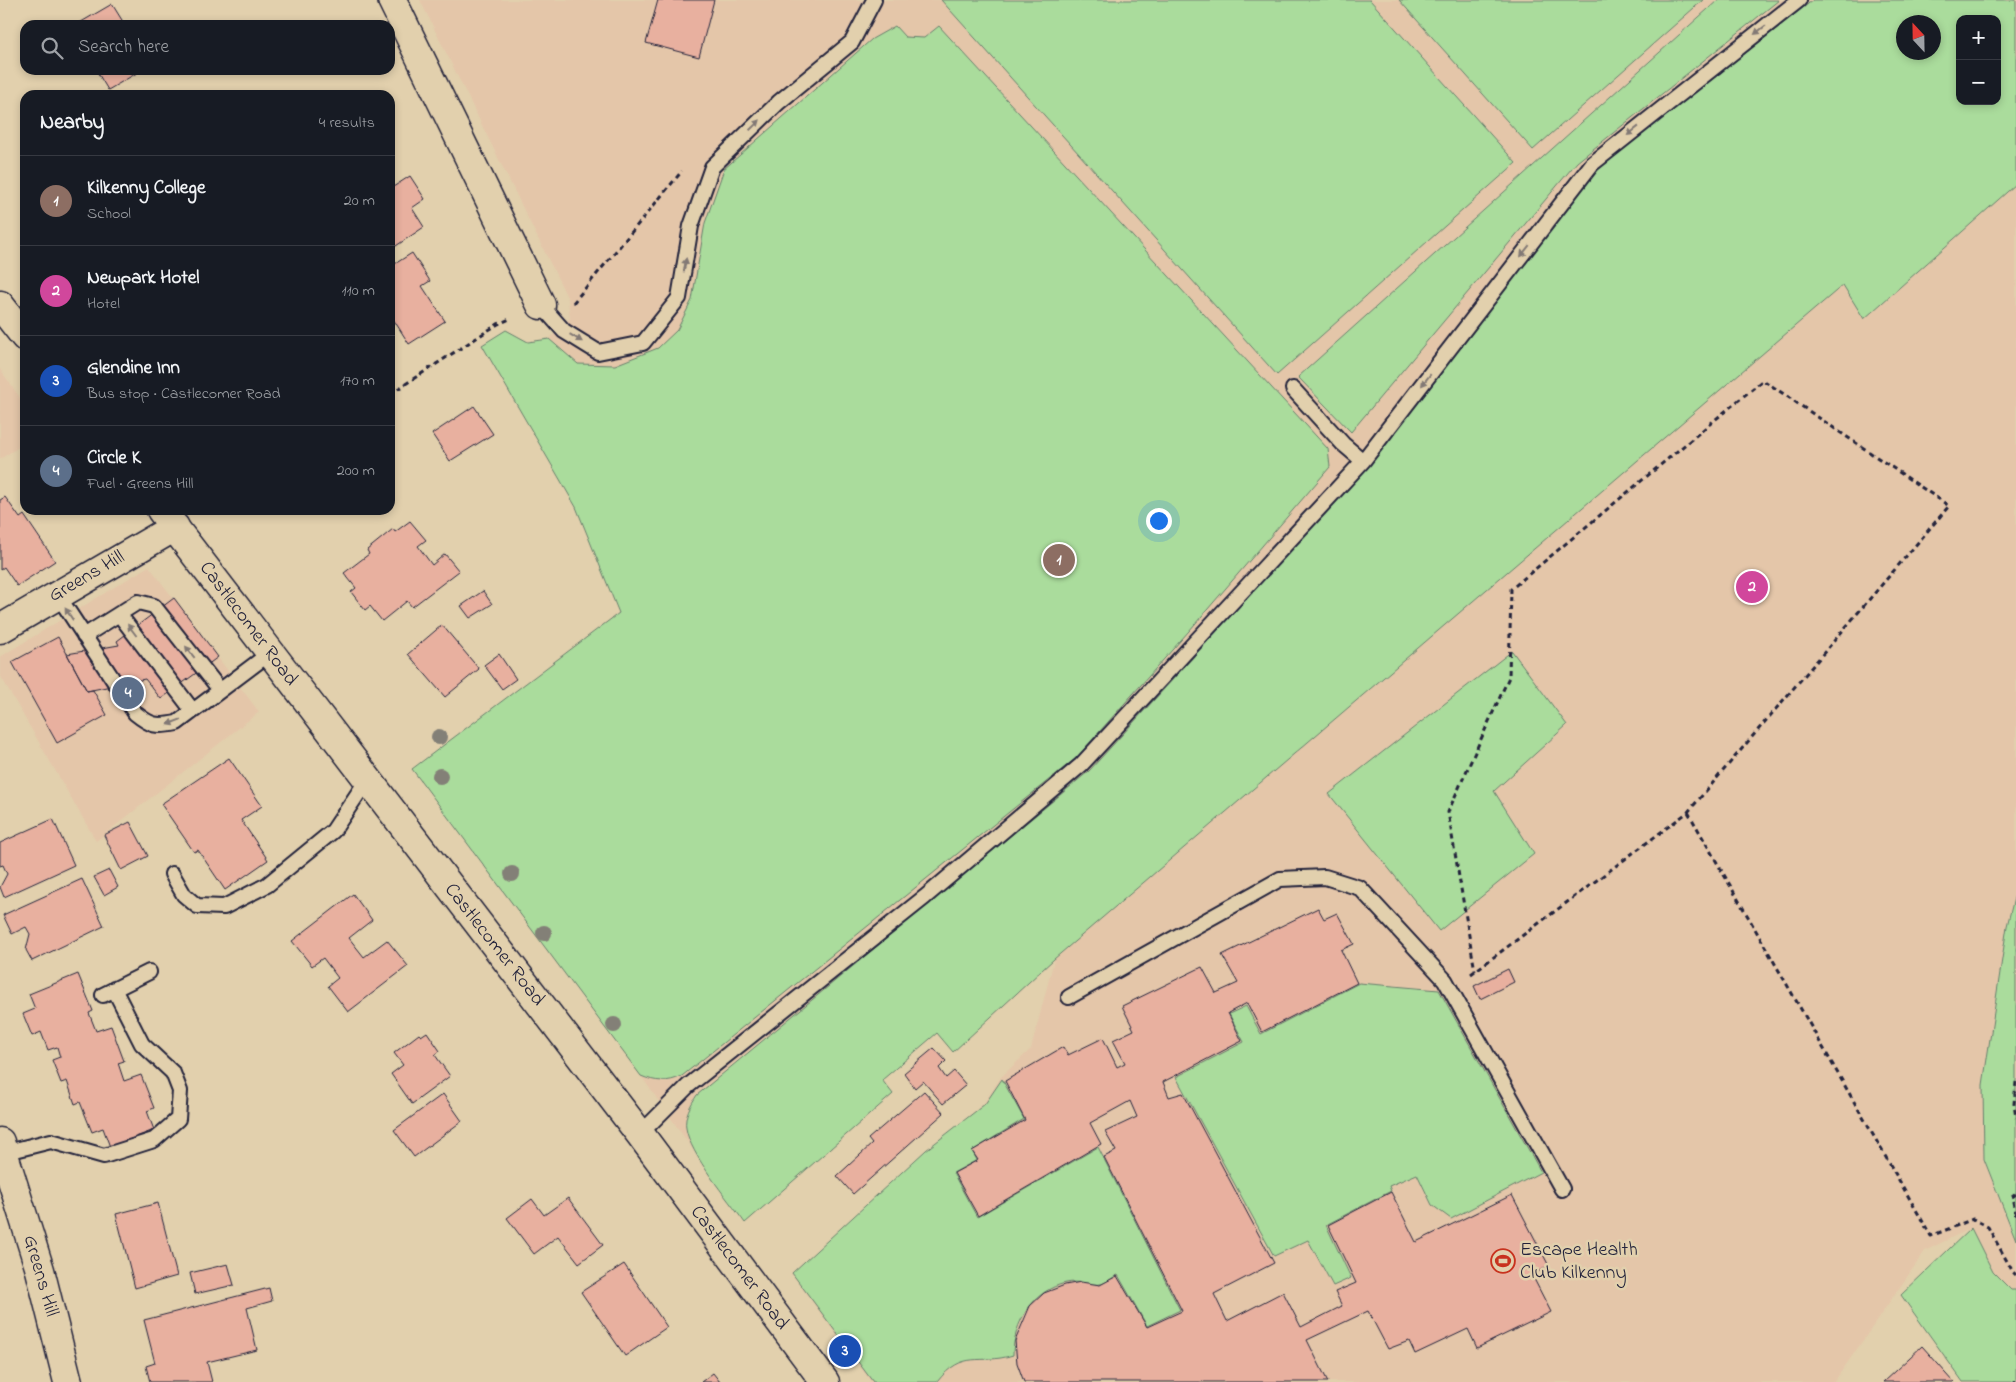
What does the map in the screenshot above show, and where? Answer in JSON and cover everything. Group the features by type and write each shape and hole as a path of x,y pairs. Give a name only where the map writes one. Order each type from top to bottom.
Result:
{"main road":[{"path":"392,0 541,305"},
{"path":"0,305 20,330"},
{"name":"Castlecomer Road","path":"168,519 640,1134 824,1382"},
{"name":"Greens Hill","path":"0,629 57,594 168,519"},
{"name":"Greens Hill","path":"2,1148 40,1270 68,1382"}],"lane":[{"path":"541,305 564,331 598,352 643,342 679,298 691,226 712,167 779,102 852,42 874,0"},
{"path":"640,1134 688,1086 925,897 1081,765 1363,461 1592,164 1799,0"},
{"path":"1293,389 1343,444 1363,461"},
{"path":"57,594 135,713 149,725 165,725 177,722 270,653"},
{"path":"84,636 138,602 154,606 220,690"},
{"path":"119,614 193,711"},
{"path":"172,874 184,895 198,906 224,907 267,885 333,831 367,780"},
{"path":"1069,996 1280,879 1325,877 1360,888 1445,980 1562,1189"},
{"path":"2,1148 51,1141 104,1156 154,1140 178,1119 180,1091 173,1073 142,1044 109,992 149,972"}],"path":[{"path":"395,391 498,324 541,305 571,304 690,162 712,167"},
{"path":"1450,990 1688,812 1949,506 1762,380 1511,590 1509,677 1448,812 1475,971"},
{"path":"1688,812 1930,1236 1973,1219 1988,1227 2016,1274"},
{"path":"2016,1082 2014,1104 2016,1118"},
{"path":"2016,1194 2012,1197 2016,1216"}],"shaded area":[{"path":"420,0 2016,0 2016,890 2007,926 1983,1085 1984,1159 2016,1240 2016,1290 2012,1290 1993,1272 1971,1228 1925,1251 1834,1382 871,1382 791,1273 984,1103 1001,1077 1031,1049 1054,960 953,1052 937,1033 882,1080 893,1094 745,1223 641,1076 412,769 619,612 576,507 482,345 506,330 528,342 549,339 570,318 568,299"},
{"path":"0,369 20,398 20,446 0,459"},
{"path":"149,566 259,712 96,841 0,675 0,657"}],"green space":[{"path":"941,0 1370,0 1516,163 1277,375"},
{"path":"1399,0 1703,0 1533,150"},
{"path":"1718,0 1779,0 1577,162 1351,432 1298,377"},
{"path":"1813,0 2016,0 2016,184 1864,319 1843,285 1054,959 953,1052 937,1033 882,1080 893,1094 745,1223 702,1164 689,1139 686,1119 690,1106 697,1095 1089,771 1369,465 1597,170"},
{"path":"895,26 905,37 924,38 939,26 1328,449 1330,467 1189,631 1076,758 682,1076 667,1081 651,1080 641,1076 412,769 619,613 576,507 482,345 506,330 528,342 549,339 578,364 615,365 658,348 677,330 692,300 705,223 724,169 872,39"},
{"path":"1512,651 1567,725 1494,791 1534,854 1439,931 1329,794"},
{"path":"2016,890 2016,1240 1984,1159 1983,1085 2007,926"},
{"path":"1359,983 1439,990 1541,1172 1451,1219 1432,1205 1417,1174 1389,1186 1391,1191 1326,1225 1351,1278 1333,1286 1308,1240 1274,1256 1176,1077 1244,1042 1229,1014 1246,1006 1261,1034"},
{"path":"1002,1079 1024,1119 972,1151 977,1160 953,1173 977,1217 1098,1147 1180,1310 1147,1326 1118,1275 1101,1284 1066,1283 1044,1293 1027,1310 1017,1331 1013,1355 1001,1358 964,1361 955,1365 937,1382 873,1382 792,1273 926,1150 985,1104"},
{"path":"1971,1228 1993,1272 2011,1290 2016,1290 2016,1382 1963,1382 1901,1295"}],"building":[{"path":"658,0 714,0 699,57 646,43"},
{"path":"112,4 122,20 85,20"},
{"path":"99,75 134,75 108,90"},
{"path":"410,176 425,199 412,208 424,227 395,247 395,186"},
{"path":"412,253 430,281 422,286 445,321 409,344 395,322 395,264"},
{"path":"474,406 493,434 450,461 432,434"},
{"path":"5,497 20,518 24,515 55,561 17,586 4,567 0,570 0,500"},
{"path":"410,521 426,540 418,546 432,565 445,554 459,571 412,607 407,601 382,621 370,606 365,610 351,592 356,588 344,573 369,554 367,550 393,529 395,532"},
{"path":"483,591 492,604 470,618 461,606"},
{"path":"174,598 218,657 161,699 145,679 87,691 67,654 119,645 117,641"},
{"path":"442,625 479,669 445,697 408,654"},
{"path":"58,637 87,691 93,690 107,715 57,743 12,662"},
{"path":"499,654 516,679 502,689 484,665"},
{"path":"229,758 262,806 241,820 268,860 225,890 198,850 194,852 161,804"},
{"path":"53,819 74,865 4,897 0,887 7,874 3,865 0,866 0,843"},
{"path":"130,822 148,856 121,870 104,835"},
{"path":"109,870 118,887 104,895 94,877"},
{"path":"82,879 104,926 32,961 26,950 30,934 26,927 12,934 3,915"},
{"path":"353,894 372,920 349,938 364,957 387,940 408,966 348,1012 328,986 338,978 323,958 312,966 292,941"},
{"path":"1318,908 1324,919 1337,913 1354,944 1341,950 1357,983 1262,1032 1247,1003 1228,1013 1242,1041 1163,1082 1169,1097 1183,1093 1274,1263 1214,1294 1227,1321 1283,1292 1301,1327 1342,1306 1335,1292 1356,1283 1328,1225 1391,1192 1416,1242 1512,1195 1549,1266 1532,1275 1551,1312 1477,1348 1468,1329 1415,1354 1409,1341 1388,1349 1368,1311 1307,1340 1328,1382 1024,1382 1017,1363 1015,1341 1030,1306 1044,1293 1065,1285 1081,1282 1100,1285 1117,1276 1147,1327 1182,1311 1104,1157 1116,1151 1105,1132 1137,1117 1130,1101 1090,1123 1101,1144 978,1216 954,1173 978,1160 972,1151 1025,1120 1005,1081 1063,1047 1068,1055 1103,1038 1117,1067 1125,1063 1113,1040 1134,1030 1122,1006 1202,967 1216,993 1238,983 1222,955"},
{"path":"1508,969 1514,982 1480,999 1474,986"},
{"path":"78,974 93,1011 89,1013 96,1031 111,1026 124,1061 118,1063 124,1081 141,1075 154,1108 147,1111 154,1130 110,1147 103,1128 92,1132 80,1102 75,1104 67,1081 61,1083 52,1060 60,1057 57,1047 48,1050 41,1032 32,1036 23,1014 35,1009 29,994"},
{"path":"427,1032 440,1051 435,1055 450,1076 412,1104 391,1074 403,1065 394,1053 419,1034 421,1036"},
{"path":"934,1048 946,1061 939,1068 946,1078 954,1071 966,1085 943,1104 923,1081 915,1088 904,1073"},
{"path":"924,1091 944,1113 853,1194 837,1176 872,1144 868,1139"},
{"path":"443,1094 462,1121 414,1157 394,1130"},
{"path":"568,1198 603,1245 579,1263 558,1236 534,1254 507,1218 532,1199 544,1215"},
{"path":"158,1203 177,1276 135,1288 116,1214"},
{"path":"228,1264 234,1285 195,1294 190,1273"},
{"path":"624,1264 667,1327 625,1356 581,1292"},
{"path":"269,1288 272,1301 247,1308 257,1350 207,1362 212,1382 150,1382 146,1366 155,1363 144,1320"},
{"path":"1922,1346 1954,1382 1883,1382"},
{"path":"713,1373 720,1382 701,1382"}],"place":[{"name":"Kilkenny College","path":"1059,560"},
{"name":"Newpark Hotel","path":"1752,587"},
{"name":"Circle K","path":"128,693"},
{"name":"Escape Health Club Kilkenny","path":"1503,1261"},
{"name":"Glendine Inn","path":"845,1351"}]}
